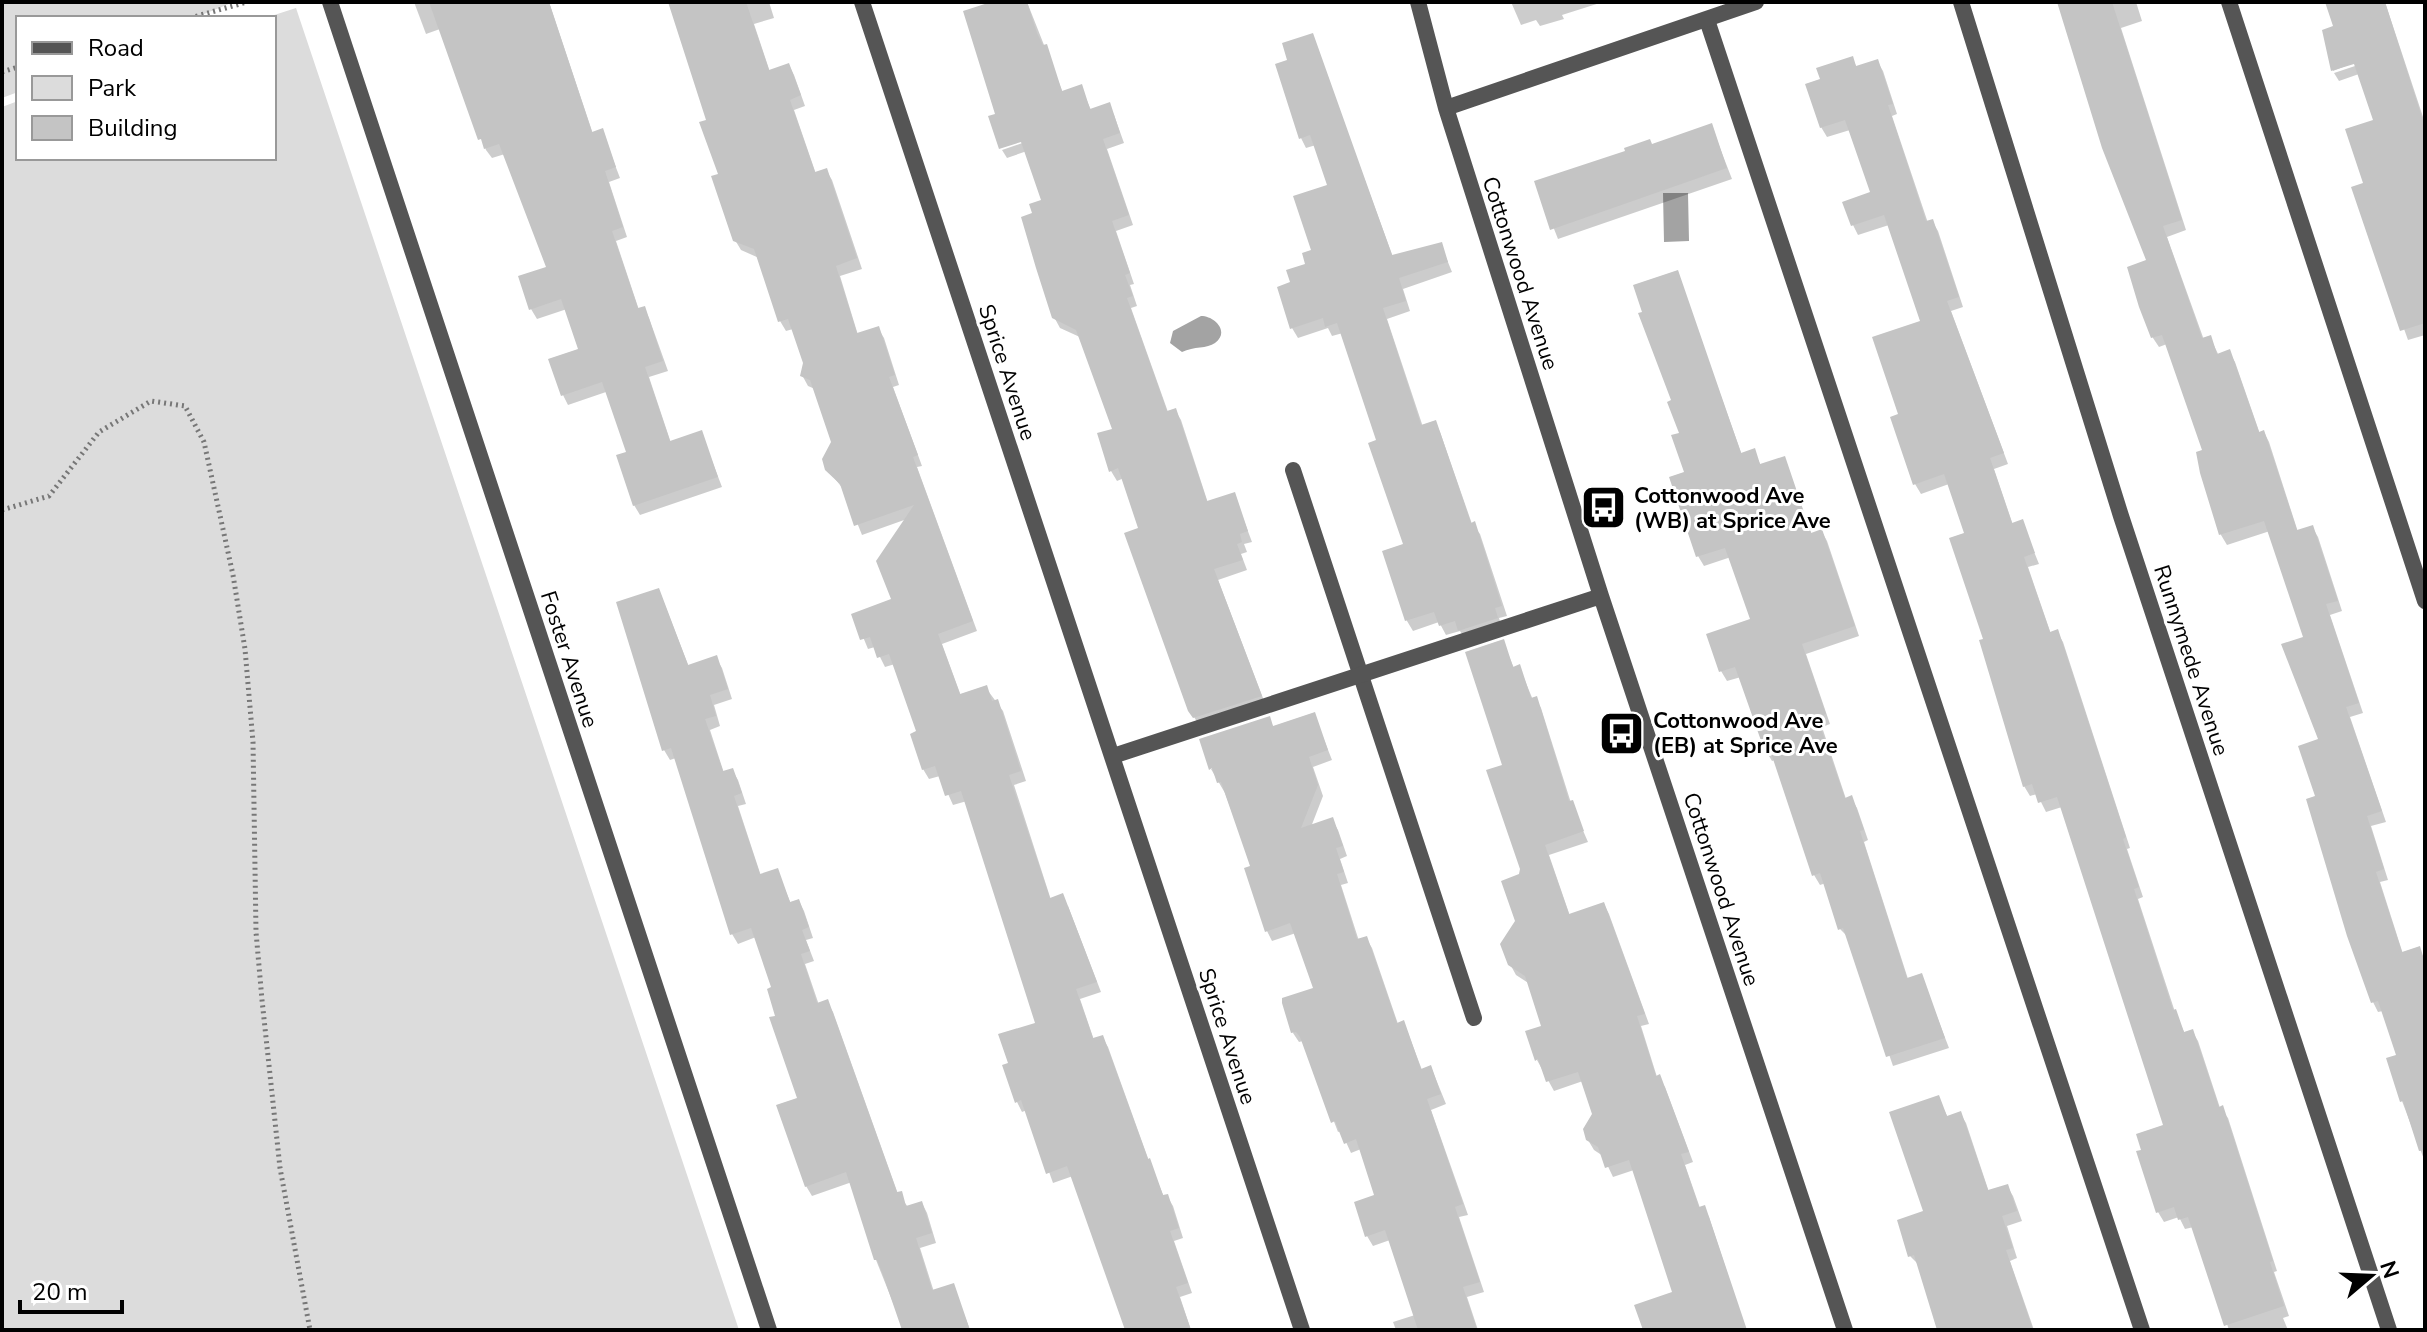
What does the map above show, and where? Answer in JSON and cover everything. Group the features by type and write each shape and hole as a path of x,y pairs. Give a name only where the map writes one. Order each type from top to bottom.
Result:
{"street":[{"name":"Foster Avenue","path":"330,2 769,1330"},
{"name":"Sprice Avenue","path":"862,2 1302,1330"},
{"name":"Cottonwood Avenue","path":"1418,2 1446,108 1601,596 1845,1330"},
{"path":"1446,108 1707,20 1728,6 1756,2"},
{"name":"Runnymede Avenue","path":"1961,2 2126,531 2389,1330"},
{"path":"2229,2 2425,601"},
{"path":"1707,20 2142,1330"},
{"path":"1293,470 1474,1018"},
{"path":"1113,756 1601,596"}],"path":[{"path":"197,16 247,2"},
{"path":"2,510 49,496 99,432 151,401 185,406 204,442 233,575 245,649 253,742 256,932 262,1000 280,1168 310,1330"}],"green space":[{"path":"2,2 234,2 199,16 16,16 16,93 2,98"},
{"path":"296,8 739,1330 2,1330 2,107 16,102 16,160 276,160 276,16 271,16"}],"shaded area":[{"path":"1663,193 1688,193 1689,241 1664,242"},
{"path":"1201,316 1219,325 1221,334 1215,343 1182,352 1170,343 1173,331"}],"building":[{"path":"429,2 549,2 592,132 603,128 616,167 605,171 623,227 612,231 638,308 645,306 663,361 645,367 670,441 702,430 718,477 633,506 616,455 626,452 602,382 561,396 548,359 578,349 561,299 529,310 518,276 546,267 499,144 484,149 481,139 478,140"},
{"path":"668,2 746,2 769,70 789,63 801,95 790,100 815,172 827,168 857,258 836,266 857,333 879,326 895,375 889,377 918,455 913,457 973,621 938,634 960,694 987,685 992,701 998,699 1021,771 1009,775 1050,898 1063,893 1097,982 1076,989 1093,1038 1103,1035 1148,1159 1163,1195 1168,1194 1179,1228 1170,1231 1188,1283 1176,1287 1191,1330 1125,1330 1067,1166 1046,1174 1021,1100 1015,1103 1002,1065 1008,1063 998,1034 1035,1023 961,791 945,796 935,766 922,770 910,734 916,731 889,654 877,658 870,637 860,640 851,614 891,599 876,561 914,505 854,526 840,484 825,470 822,459 831,442 810,380 800,376 803,363 788,319 778,322 754,249 733,241 711,176 718,174 699,122 706,120"},
{"path":"991,2 1027,2 1037,33 1043,45 1047,44 1062,91 1082,84 1090,109 1110,102 1120,133 1103,139 1129,215 1112,221 1130,273 1125,275 1133,296 1127,298 1167,411 1176,408 1207,501 1235,492 1248,531 1240,534 1242,542 1237,544 1243,560 1214,569 1262,696 1193,718 1188,711 1124,533 1138,528 1118,468 1109,472 1097,433 1112,429 1076,330 1052,318 1021,217 1032,213 1029,204 1041,200 1021,142 999,149 988,116 995,114 963,11"},
{"path":"2057,2 2112,2 2182,220 2163,226 2202,338 2211,335 2217,354 2230,349 2259,432 2264,430 2297,530 2313,525 2338,601 2326,604 2359,703 2346,707 2382,811 2367,816 2384,869 2376,872 2402,952 2420,946 2425,963 2425,1150 2419,1151 2403,1101 2400,1102 2386,1058 2396,1055 2378,1001 2371,1003 2347,936 2306,799 2315,796 2298,746 2318,739 2281,644 2303,637 2264,521 2219,535 2200,473 2196,452 2202,450 2162,335 2151,338 2139,307 2127,267 2146,260 2102,148"},
{"path":"2325,2 2385,2 2425,127 2425,323 2400,331 2351,187 2363,183 2345,129 2373,120 2354,64 2331,71 2322,30 2333,26"},
{"path":"1313,33 1392,255 1442,242 1448,262 1399,278 1406,301 1383,308 1421,425 1436,420 1471,523 1475,521 1502,606 1495,608 1498,618 1458,631 1455,621 1439,626 1434,612 1405,621 1382,551 1403,544 1368,443 1376,440 1337,323 1325,327 1323,318 1290,329 1277,287 1290,282 1286,270 1305,264 1302,253 1311,250 1293,196 1327,185 1310,135 1299,139 1275,64 1287,60 1282,43"},
{"path":"1853,56 1856,66 1878,59 1893,104 1888,105 1926,221 1933,219 1959,297 1947,301 2004,453 1990,458 2012,523 2023,519 2035,553 2024,557 2050,632 2058,629 2126,837 2123,839 2139,887 2134,889 2173,1010 2176,1009 2184,1032 2193,1029 2219,1107 2223,1105 2273,1261 2270,1262 2284,1306 2224,1326 2188,1217 2178,1220 2174,1207 2156,1213 2136,1151 2141,1150 2136,1134 2163,1125 2057,797 2038,803 2032,784 2023,787 1979,640 1983,639 1949,538 1964,533 1944,474 1913,485 1890,417 1898,414 1872,337 1920,321 1884,215 1851,226 1842,202 1870,192 1845,120 1820,128 1805,84 1820,79 1816,68"},
{"path":"1712,123 1727,168 1550,230 1534,181 1625,151 1624,148 1650,139 1652,144"},
{"path":"1678,270 1741,453 1755,448 1760,464 1785,456 1811,533 1822,529 1855,626 1802,644 1826,714 1817,717 1845,798 1852,795 1864,830 1860,831 1907,978 1922,973 1945,1038 1886,1057 1843,928 1838,930 1820,873 1812,876 1770,750 1765,752 1735,667 1719,672 1706,634 1750,619 1725,548 1696,557 1669,477 1684,472 1671,435 1679,433 1667,402 1671,400 1638,313 1642,312 1633,285"},
{"path":"659,588 688,665 717,655 728,689 710,695 716,716 705,719 723,771 733,768 742,793 734,796 760,874 778,868 790,902 799,899 809,927 802,930 810,951 801,954 817,1003 828,999 897,1192 902,1191 906,1206 922,1201 932,1233 916,1238 932,1290 954,1283 970,1330 902,1330 877,1260 874,1260 846,1172 805,1187 776,1105 797,1098 769,1017 775,1016 767,989 771,987 751,928 730,935 671,748 662,751 616,602"},
{"path":"1504,639 1513,667 1520,664 1531,698 1537,696 1569,801 1573,800 1584,831 1545,845 1569,914 1604,902 1645,1014 1637,1016 1656,1076 1660,1074 1689,1152 1681,1154 1699,1207 1705,1205 1747,1330 1643,1330 1634,1305 1672,1292 1629,1160 1605,1168 1598,1147 1586,1140 1583,1129 1592,1114 1578,1072 1546,1082 1538,1059 1535,1061 1525,1031 1541,1026 1525,976 1508,965 1500,944 1515,921 1501,881 1519,874 1520,869 1486,770 1502,765 1465,652"},
{"path":"1315,712 1328,750 1309,757 1318,785 1301,828 1333,817 1343,846 1336,848 1344,872 1337,874 1357,939 1367,936 1397,1023 1404,1020 1421,1069 1431,1065 1441,1094 1427,1099 1463,1204 1455,1207 1480,1282 1463,1287 1477,1330 1418,1330 1385,1230 1365,1237 1354,1202 1374,1195 1356,1139 1344,1144 1335,1121 1331,1123 1300,1037 1296,1032 1291,1033 1282,1003 1282,998 1313,988 1290,923 1265,932 1244,868 1250,866 1221,782 1217,783 1212,768 1209,770 1199,739 1270,716 1273,726"},
{"path":"1939,1095 1947,1116 1961,1111 1988,1190 2008,1184 2017,1211 2002,1216 2013,1248 2006,1250 2033,1330 1937,1330 1914,1255 1908,1257 1897,1220 1923,1211 1889,1112"}],"place":[{"name":"Cottonwood Ave (WB) at Sprice Ave","path":"1603,508"},
{"name":"Cottonwood Ave (EB) at Sprice Ave","path":"1622,733"}]}
